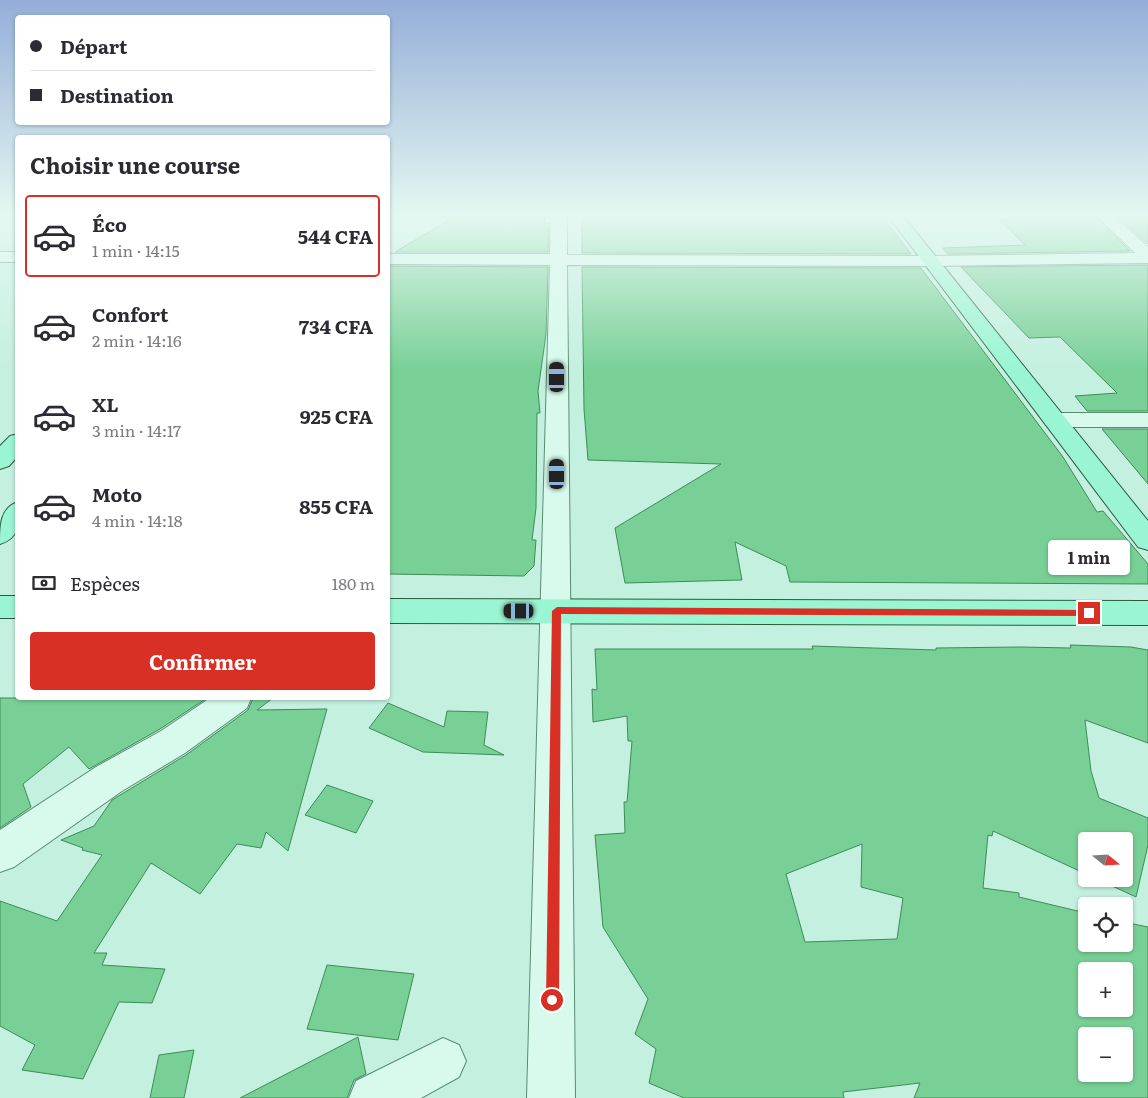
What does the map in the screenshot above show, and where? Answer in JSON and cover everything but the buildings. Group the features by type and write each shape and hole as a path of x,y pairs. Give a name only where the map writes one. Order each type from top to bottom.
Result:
{"main road":[{"path":"936,268 1148,540"},
{"path":"0,461 15,444"},
{"path":"0,534 15,515"},
{"path":"0,607 15,607"},
{"path":"390,611 1148,613"}],"street":[{"path":"551,1098 557,611 557,268"},
{"path":"1054,420 1148,420"},
{"path":"0,853 109,779 174,742 233,700"},
{"path":"373,1098 443,1061"}],"route":[{"path":"552,1000 557,611 1089,613"}]}
